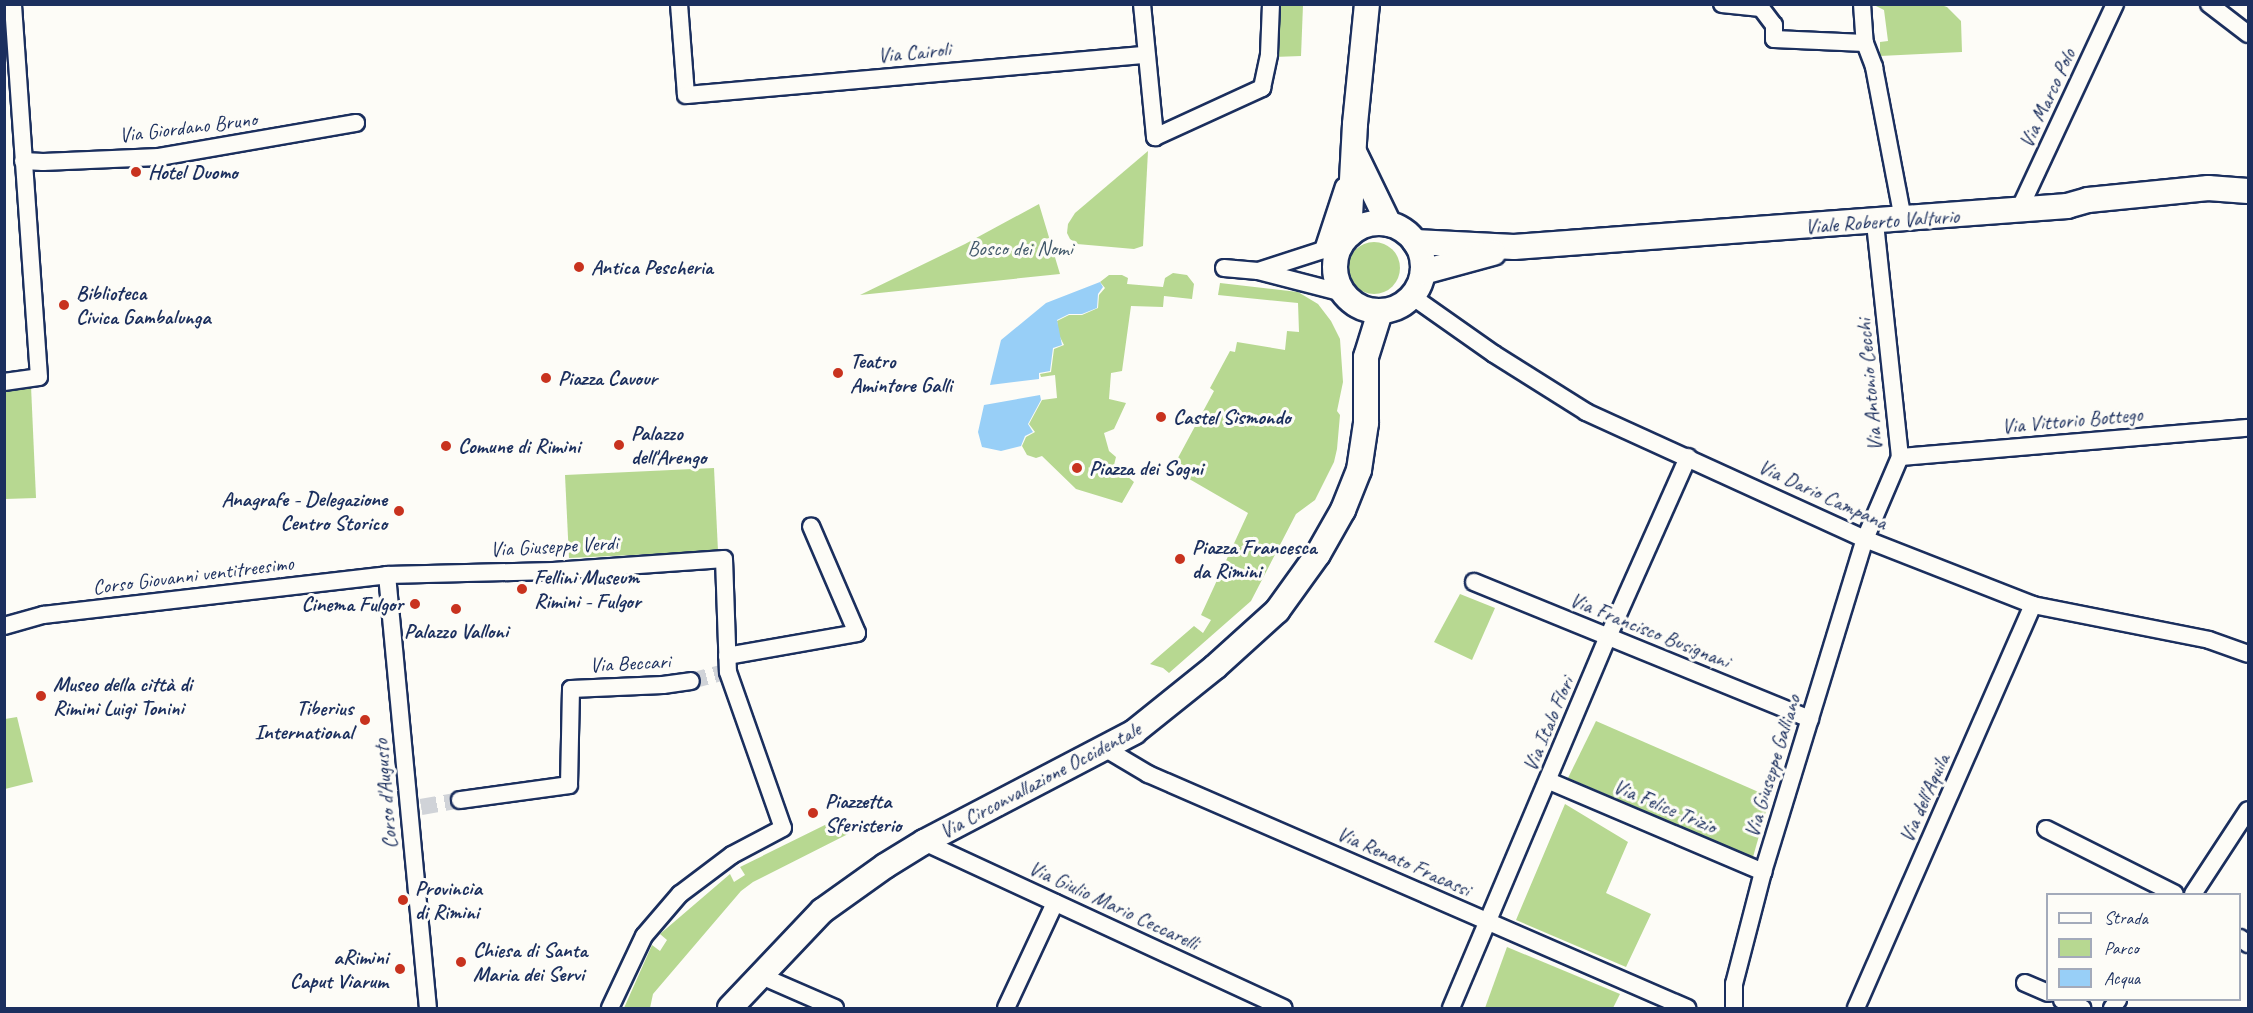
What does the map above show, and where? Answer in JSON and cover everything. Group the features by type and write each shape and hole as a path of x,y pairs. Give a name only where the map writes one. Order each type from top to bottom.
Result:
{"street":[{"path":"4,382 39,377 13,4"},
{"name":"Via Cairoli","path":"679,4 686,94 1146,55"},
{"path":"1142,4 1155,136 1263,88 1269,54 1271,4"},
{"path":"1348,298 1335,273 1337,246 1354,151 1367,4"},
{"path":"1722,4 1761,8 1774,25 1774,39 1865,42"},
{"path":"1862,4 1865,42 1874,67 1903,219"},
{"name":"Via Marco Polo","path":"2019,210 2115,4"},
{"path":"2210,5 2248,34"},
{"name":"Via Giordano Bruno","path":"23,161 159,157 356,123"},
{"path":"1354,151 1389,225"},
{"name":"Viale Roberto Valturio","path":"1415,242 1514,247 2019,210 2208,188 2248,191"},
{"name":"Via Antonio Cecchi","path":"1865,539 1900,457 1875,222"},
{"path":"1224,268 1258,271 1348,298 1380,312 1400,306 1413,297 1423,272 1423,262 1415,242 1408,234 1389,225 1368,225 1337,246 1258,271"},
{"name":"Viale Roberto Valturio","path":"1423,272 1514,247"},
{"name":"Via Dario Campana","path":"1413,297 1494,354 1586,412 1865,539 2033,605 2209,640 2248,654"},
{"name":"Via Circonvallazione Occidentale","path":"1348,298 1366,357"},
{"name":"Via Circonvallazione Occidentale","path":"730,1008 822,911 885,866 924,842 1106,749 1154,716 1277,611 1318,554 1343,510 1359,470 1366,423 1366,357 1380,312"},
{"name":"Via Vittorio Bottego","path":"1900,457 2248,428"},
{"name":"Via Italo Flori","path":"1452,1008 1608,637 1688,457"},
{"path":"610,1008 644,936 680,894 732,855 783,828 725,661 857,633 811,526"},
{"name":"Via Giuseppe Galliano","path":"1734,1008 1734,984 1763,872 1865,539"},
{"name":"Via Giuseppe Verdi","path":"387,575 554,571 724,559 725,661"},
{"name":"Corso Giovanni ventitreesimo","path":"4,626 43,615 387,575"},
{"name":"Corso d'Augusto","path":"387,575 414,808 428,1008"},
{"name":"Via Francisco Busignani","path":"1474,582 1810,719"},
{"name":"Via dell'Aquila","path":"1856,1008 2033,605"},
{"name":"Via Beccari","path":"460,800 569,785 571,689 663,685 691,681"},
{"name":"Via Renato Fracassi","path":"1106,749 1148,774 1687,1008"},
{"name":"Via Felice Trizio","path":"1549,781 1763,872"},
{"path":"2194,893 2248,810"},
{"path":"2046,829 2173,893"},
{"name":"Via Giulio Mario Ceccarelli","path":"924,842 1284,1008"},
{"path":"1006,1008 1055,903"},
{"path":"759,975 835,1008"},
{"path":"2025,983 2046,992"},
{"path":"2066,1001 2082,1008"}],"green space":[{"path":"1938,4 1947,7 1961,21 1962,52 1880,56 1880,42 1888,41 1884,10 1874,5"},
{"path":"1278,5 1303,5 1301,56 1274,57"},
{"path":"1148,151 1143,246 1134,249 1077,244 1070,239 1067,233 1068,224 1075,213"},
{"name":"Bosco dei Nomi","path":"1039,204 1060,274 860,295 965,244"},
{"path":"1374,242 1388,246 1396,254 1400,268 1396,282 1388,290 1374,294 1360,290 1352,282 1348,268 1352,254 1360,246"},
{"path":"1173,273 1187,275 1194,284 1192,299 1164,296 1163,307 1131,306 1122,371 1111,373 1109,399 1126,403 1114,429 1104,433 1109,451 1116,457 1114,465 1134,482 1122,503 1076,489 1042,456 1036,458 1027,455 1022,446 1026,437 1035,432 1029,424 1042,400 1057,398 1055,375 1041,377 1040,374 1051,372 1054,349 1064,345 1059,335 1057,321 1069,315 1082,315 1098,308 1099,295 1105,288 1100,282 1109,275 1122,275 1128,278 1127,284 1163,287 1165,278"},
{"path":"1220,283 1298,292 1318,304 1331,321 1340,339 1343,382 1337,411 1340,415 1337,449 1334,462 1315,500 1296,514 1251,601 1169,673 1163,668 1150,664 1194,626 1203,633 1211,620 1201,615 1248,513 1172,469 1214,391 1210,388 1230,351 1235,352 1237,342 1285,350 1287,331 1299,332 1298,303 1218,295"},
{"path":"31,386 36,498 5,499 4,389"},
{"path":"714,468 718,551 569,558 565,475"},
{"path":"1460,594 1495,608 1472,660 1434,642"},
{"path":"17,717 33,782 5,789 5,719"},
{"path":"1596,721 1770,797 1753,857 1568,778"},
{"path":"1565,804 1628,842 1606,893 1651,914 1626,967 1516,920"},
{"path":"833,821 836,828 845,824 854,831 753,882 741,891 653,994 650,1008 624,1008 652,945 660,951 667,940 660,934 730,874 734,882 745,875 740,867"},
{"path":"1507,947 1620,994 1613,1008 1485,1008"}],"water":[{"path":"1100,282 1103,287 1098,294 1097,308 1082,314 1069,314 1057,320 1062,345 1053,348 1050,371 1039,373 1039,379 990,385 1001,340 1046,303"},
{"path":"1040,395 1041,400 1028,424 1033,432 1025,436 1021,446 1001,451 982,447 978,432 984,405"}],"tunnel":[{"path":"691,681 721,673"},
{"path":"421,807 460,800"}],"place":[{"name":"Hotel Duomo","path":"136,172"},
{"name":"Antica Pescheria","path":"579,267"},
{"name":"Biblioteca Civica Gambalunga","path":"64,305"},
{"name":"Teatro Amintore Galli","path":"838,373"},
{"name":"Piazza Cavour","path":"546,378"},
{"name":"Castel Sismondo","path":"1161,417"},
{"name":"Palazzo dell'Arengo","path":"619,445"},
{"name":"Comune di Rimini","path":"446,446"},
{"name":"Piazza dei Sogni","path":"1077,468"},
{"name":"Anagrafe - Delegazione Centro Storico","path":"399,511"},
{"name":"Piazza Francesca da Rimini","path":"1180,559"},
{"name":"Fellini Museum Rimini - Fulgor","path":"522,589"},
{"name":"Cinema Fulgor","path":"415,604"},
{"name":"Palazzo Valloni","path":"456,609"},
{"name":"Museo della città di Rimini Luigi Tonini","path":"41,696"},
{"name":"Tiberius International","path":"365,720"},
{"name":"Piazzetta Sferisterio","path":"813,813"},
{"name":"Provincia di Rimini","path":"403,900"},
{"name":"Chiesa di Santa Maria dei Servi","path":"461,962"},
{"name":"aRimini Caput Viarum","path":"400,969"}]}
